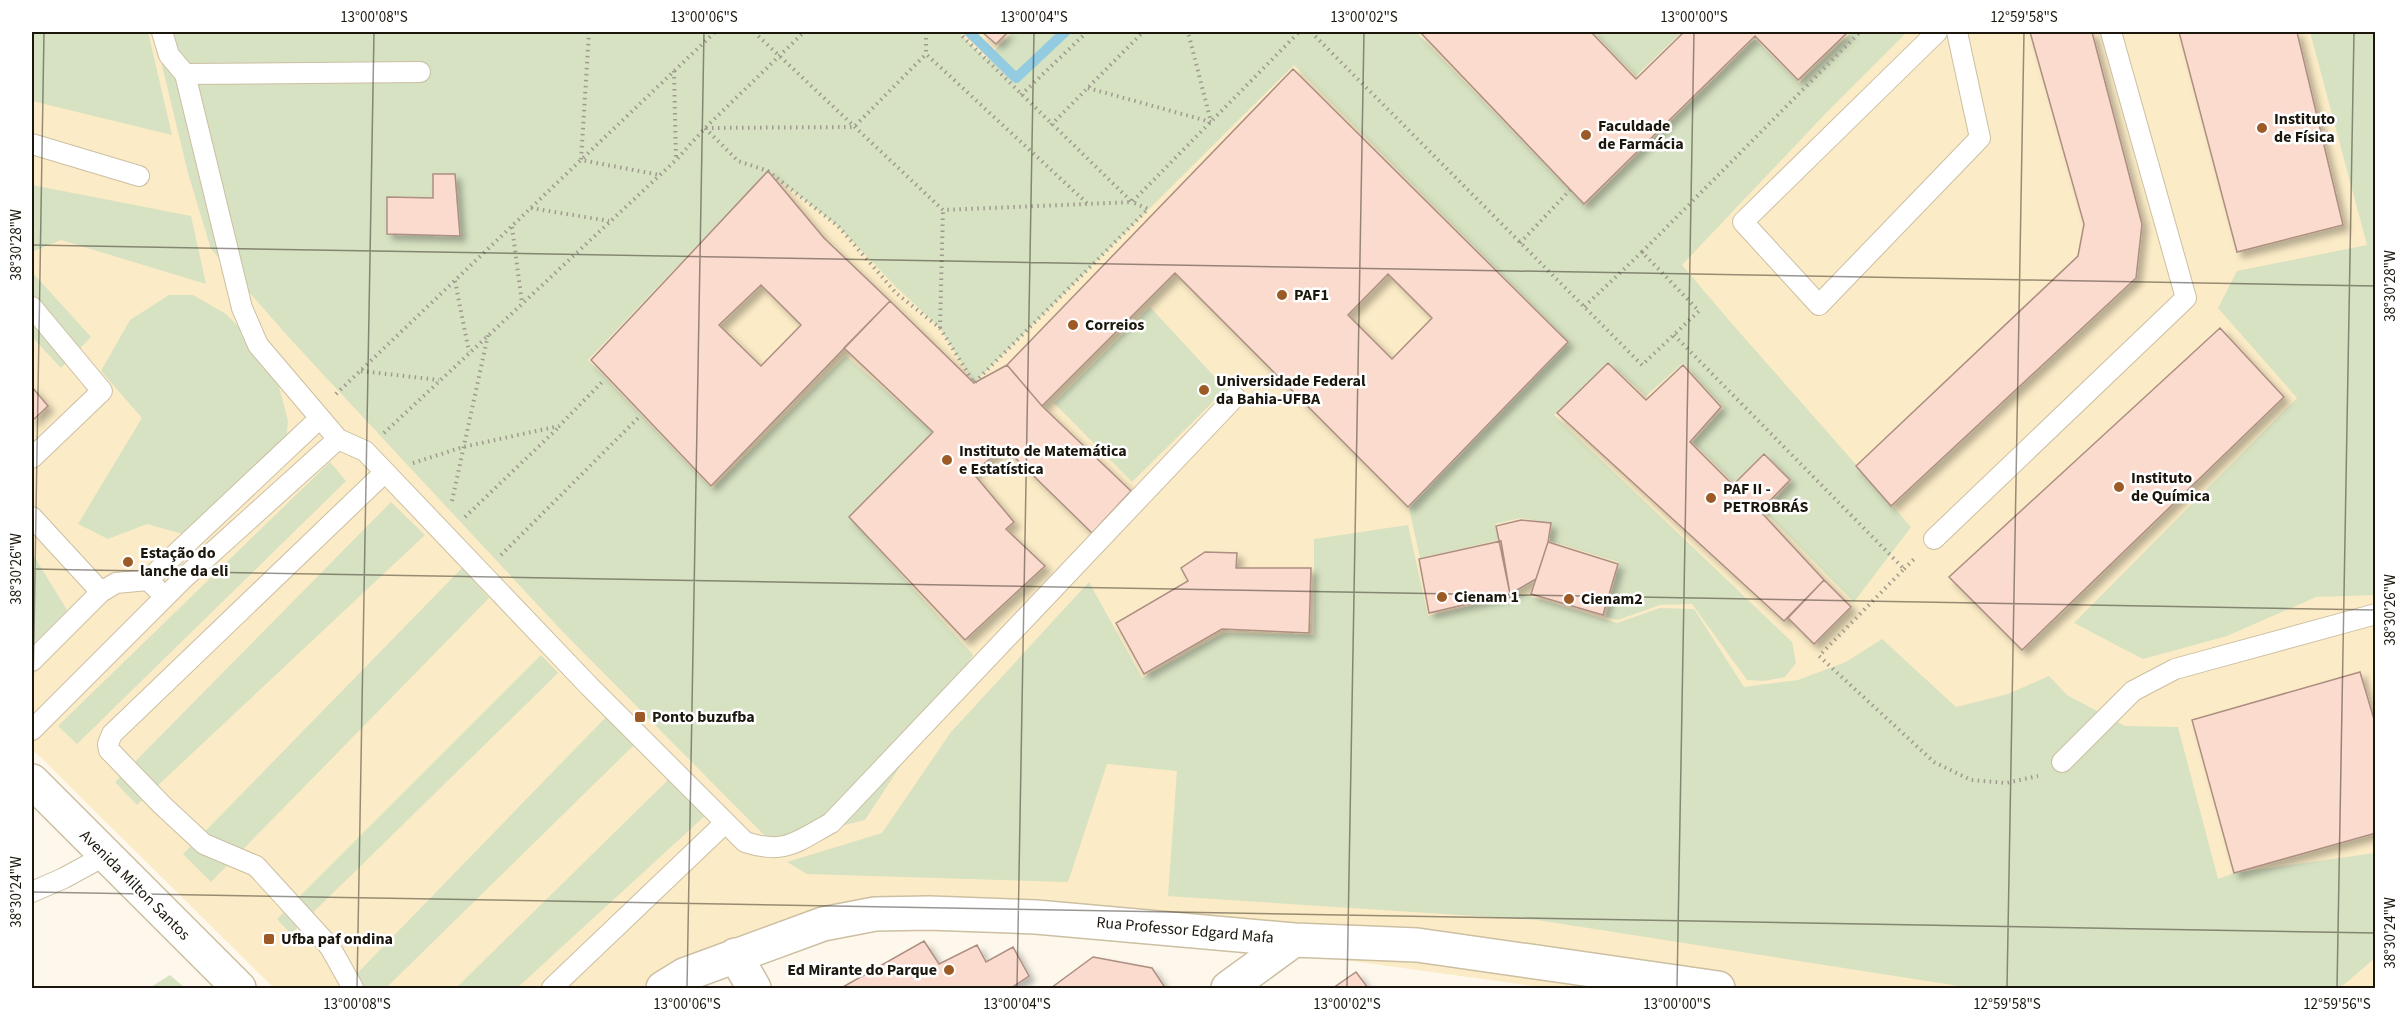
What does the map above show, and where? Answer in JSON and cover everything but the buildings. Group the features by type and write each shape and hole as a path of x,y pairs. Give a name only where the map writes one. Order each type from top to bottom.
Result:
{"street":[{"name":"Avenida Milton Santos","path":"32,781 239,988"},
{"name":"Rua Professor Edgard Mafa","path":"663,988 684,975 823,924 875,914 929,913 1036,917 1294,940 1417,945 1718,988"},
{"path":"1228,988 1294,940"},
{"path":"735,955 754,988"}],"lane":[{"path":"162,32 169,55 185,74 242,308 258,345 338,439 365,451 444,537 745,842 766,848 789,846 831,823 1236,397"},
{"path":"1937,32 1743,222 1818,305 1980,138 1957,32"},
{"path":"1934,539 2186,298 2111,32"},
{"path":"185,74 420,72"},
{"path":"32,144 139,177"},
{"path":"32,307 102,391 32,458"},
{"path":"32,661 101,592 116,583 148,580 318,416"},
{"path":"32,730 165,598 338,439"},
{"path":"353,988 330,947 256,866 204,844 162,805 109,750 108,744 112,734 384,473"},
{"path":"32,517 101,592"},
{"path":"148,580 165,598"},
{"path":"2062,762 2133,691 2175,669 2376,614"},
{"path":"552,988 725,823"},
{"path":"32,892 106,855"}],"path":[{"path":"581,160 589,32"},
{"path":"318,416 360,371 715,32"},
{"path":"754,32 943,210 1132,202 1299,32"},
{"path":"365,451 676,160 705,128 804,32"},
{"path":"705,128 854,127 926,54 926,32"},
{"path":"705,128 738,161 768,171 838,226 896,293 940,328 974,383 1148,209 1132,202 958,32"},
{"path":"1021,95 1087,32"},
{"path":"1051,125 1143,32"},
{"path":"1188,32 1211,122"},
{"path":"1311,32 1642,365 1699,311 1642,252"},
{"path":"1583,308 1642,252 1860,32"},
{"path":"926,54 1089,205"},
{"path":"674,70 676,160"},
{"path":"1088,88 1211,122"},
{"path":"581,160 660,174"},
{"path":"1520,243 1570,190"},
{"path":"531,208 610,221"},
{"path":"940,328 943,210"},
{"path":"512,227 522,303"},
{"path":"455,280 469,352"},
{"path":"444,537 488,335"},
{"path":"1674,335 1904,569 1819,656 1934,762 1971,780 2006,783 2035,778 2062,762"},
{"path":"360,371 439,380"},
{"path":"444,537 604,380"},
{"path":"481,575 638,418"},
{"path":"384,473 463,447 559,426"}],"shaded area":[{"name":"Universidade Federal da Bahia-UFBA","path":"32,32 2375,32 2375,988 1548,988 1200,940 803,927 660,988 274,988 32,749"}],"green space":[{"path":"32,32 148,32 172,135 32,101"},
{"path":"154,32 958,32 986,59 1013,32 1416,32 1585,206 1755,39 1799,83 1852,32 1907,32 1827,112 1682,265 1911,527 1854,602 1764,511 1792,481 1764,453 1734,483 1693,442 1724,408 1683,363 1646,396 1608,362 1554,415 1792,642 1796,663 1785,677 1764,681 1747,680 1692,604 1660,605 1618,620 1606,617 1619,562 1550,541 1551,523 1521,518 1495,524 1499,540 1420,558 1409,508 1569,342 1294,65 974,383 940,328 895,286 838,226 768,171 588,360 712,489 846,356 933,432 849,517 973,655 865,820 772,843 563,632 293,342 211,249 188,173"},
{"path":"1593,32 1682,32 1636,76"},
{"path":"2310,32 2375,32 2375,595 2316,597 2227,636 2143,659 2074,623 2297,398 2218,308 2237,271 2367,245"},
{"path":"32,185 191,216 206,284 61,240 32,252"},
{"path":"32,272 91,337 61,368 32,337"},
{"path":"169,295 193,295 226,314 242,330 278,383 288,421 286,441 187,535 147,524 108,539 78,524 142,418 101,371 130,320"},
{"path":"1150,307 1226,389 1132,482 1054,403"},
{"path":"330,462 346,481 77,744 58,726"},
{"path":"391,502 425,535 137,805 115,782"},
{"path":"1408,525 1428,616 1522,594 1617,623 1660,608 1694,609 1744,687 1798,680 1846,662 1882,639 1956,707 2008,694 2049,676 2067,695 2125,726 2178,727 2218,879 2234,873 2375,853 2375,958 2340,988 1972,988 1537,920 1168,896 1177,771 1107,764 1068,882 807,874 787,862 882,833 951,732 1089,582 1142,678 1224,633 1314,635 1314,539"},
{"path":"32,553 67,610 32,645"},
{"path":"462,568 489,598 211,882 183,854"},
{"path":"541,655 558,673 291,934 277,919"},
{"path":"608,715 636,743 386,988 343,988"},
{"path":"670,778 707,814 517,988 456,988"},
{"path":"170,975 185,988 149,988"}],"waterway":[{"path":"969,32 1016,78 1065,32"}],"place":[{"name":"Instituto de Física","path":"2262,128"},
{"name":"Faculdade de Farmácia","path":"1586,135"},
{"name":"PAF1","path":"1282,295"},
{"name":"Correios","path":"1073,325"},
{"name":"Universidade Federal da Bahia-UFBA","path":"1204,390"},
{"name":"Instituto de Matemática e Estatística","path":"947,460"},
{"name":"Instituto de Química","path":"2119,487"},
{"name":"PAF II - PETROBRÁS","path":"1711,498"},
{"name":"Estação do lanche da eli","path":"128,562"},
{"name":"Cienam 1","path":"1442,597"},
{"name":"Cienam2","path":"1569,599"},
{"name":"Ponto buzufba","path":"640,717"},
{"name":"Ufba paf ondina","path":"269,939"},
{"name":"Ed Mirante do Parque","path":"949,970"}]}
